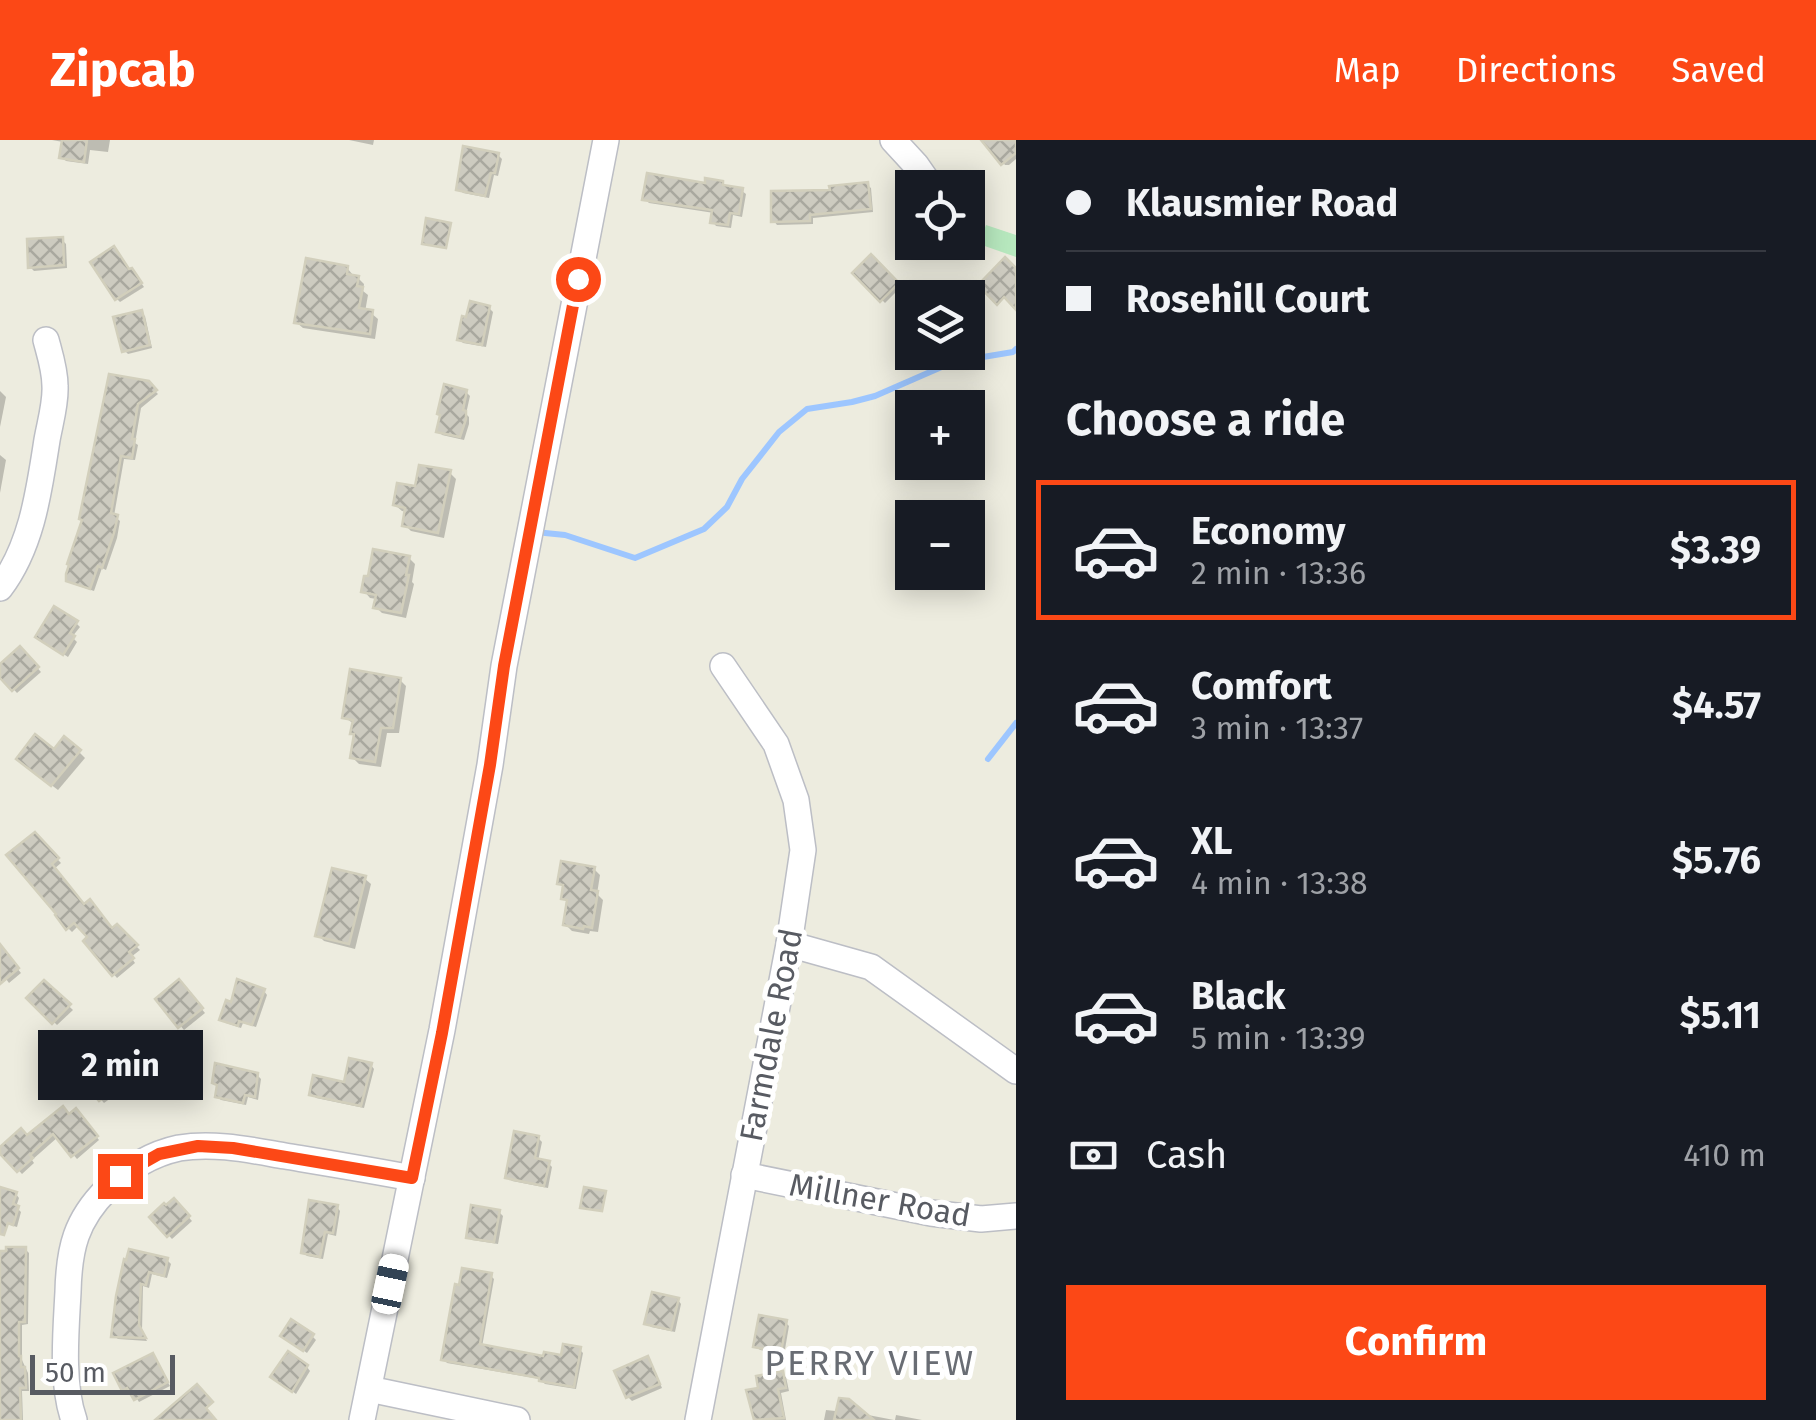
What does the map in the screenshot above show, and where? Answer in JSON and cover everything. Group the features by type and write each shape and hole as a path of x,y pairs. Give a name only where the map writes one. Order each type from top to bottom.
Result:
{"street":[{"path":"362,1420 442,1033 535,504 606,140"},
{"path":"893,140 919,170"},
{"path":"0,588 22,550 42,473 56,387 46,340"},
{"name":"Farmdale Road","path":"698,1420 790,944 803,850 796,800 776,744 723,666"},
{"path":"790,944 871,967 1016,1071"},
{"path":"74,1420 68,1404 67,1359 69,1266 75,1234 85,1214 120,1176 159,1154 198,1146 233,1148 412,1178"},
{"name":"Millner Road","path":"744,1175 931,1213 981,1219 1016,1216"},
{"path":"368,1390 517,1420"}],"green space":[{"path":"985,228 1016,235 1016,257 985,246"}],"building":[{"path":"62,140 87,140 84,162 59,158"},
{"path":"981,140 1016,140 1016,153 1001,165"},
{"path":"463,146 499,153 485,196 456,190"},
{"path":"647,173 705,183 705,178 743,188 739,214 730,213 728,225 710,223 712,210 642,200"},
{"path":"868,182 871,209 810,215 810,221 771,222 771,191 830,190 829,186"},
{"path":"426,218 451,223 446,248 422,244"},
{"path":"63,237 64,265 28,268 27,239"},
{"path":"114,246 142,283 115,300 90,262"},
{"path":"871,254 896,280 895,287 880,302 852,273"},
{"path":"1005,257 1016,268 1016,310 1004,297 997,305 985,292 983,280"},
{"path":"306,258 348,266 347,274 359,276 357,286 363,287 359,308 373,310 370,334 294,323"},
{"path":"470,301 490,306 482,345 457,340"},
{"path":"142,310 150,345 122,352 113,317"},
{"path":"109,374 149,381 157,390 138,404 132,458 121,456 111,513 118,515 114,533 90,589 66,581 66,574 82,520 79,519"},
{"path":"444,384 467,390 463,410 466,419 460,437 436,432"},
{"path":"419,465 451,470 438,533 402,526 405,508 393,505 397,483 415,486"},
{"path":"373,549 410,556 401,613 373,608 376,595 361,592"},
{"path":"54,606 78,621 70,633 75,636 63,655 35,637"},
{"path":"20,646 39,667 12,691 0,678 0,664"},
{"path":"350,669 401,678 393,728 381,728 375,762 350,758 353,720 342,718"},
{"path":"35,734 54,749 64,736 81,750 51,786 16,759"},
{"path":"35,832 59,858 52,864 84,904 90,899 112,928 117,924 138,945 129,952 134,958 112,976 83,941 87,937 74,923 66,930 6,855"},
{"path":"561,861 595,867 591,890 598,891 592,928 563,925 567,900 561,899 563,885 557,884"},
{"path":"332,868 366,876 349,944 315,936"},
{"path":"0,944 19,968 0,984"},
{"path":"179,979 203,1008 178,1028 155,999"},
{"path":"237,979 265,989 252,1025 239,1021 238,1026 219,1020 226,1000 231,1002"},
{"path":"44,980 71,1004 52,1024 26,998"},
{"path":"144,1034 151,1042 157,1036 175,1058 164,1068 168,1072 153,1084 137,1065 110,1086 114,1090 99,1101 80,1072 103,1054 109,1063"},
{"path":"349,1058 372,1063 361,1106 309,1095 313,1075 344,1082"},
{"path":"215,1063 258,1073 255,1097 245,1095 243,1103 215,1097"},
{"path":"63,1106 69,1114 76,1108 98,1136 71,1157 53,1134 17,1172 0,1154 0,1147 21,1128 27,1135"},
{"path":"514,1131 539,1136 535,1158 550,1161 544,1186 505,1178"},
{"path":"0,1187 17,1192 13,1204 19,1206 13,1225 8,1223 4,1235 0,1234"},
{"path":"584,1187 606,1191 602,1211 580,1208"},
{"path":"174,1198 190,1216 167,1237 149,1217"},
{"path":"309,1200 338,1205 333,1233 325,1232 320,1257 301,1253"},
{"path":"471,1205 500,1210 494,1242 466,1238"},
{"path":"6,1247 26,1247 25,1322 19,1322 19,1356 21,1367 25,1367 26,1388 20,1388 21,1420 0,1420 0,1251 6,1251"},
{"path":"129,1249 168,1258 164,1276 149,1272 146,1285 141,1284 139,1325 146,1338 111,1337 116,1296"},
{"path":"462,1268 492,1273 480,1344 543,1356 544,1352 561,1355 563,1344 581,1347 574,1387 441,1360 455,1284 459,1285"},
{"path":"652,1292 679,1298 671,1330 644,1324"},
{"path":"759,1315 787,1320 781,1352 753,1347"},
{"path":"291,1319 314,1334 303,1351 280,1336"},
{"path":"288,1351 308,1365 292,1392 270,1377"},
{"path":"153,1353 168,1382 134,1400 127,1388 122,1391 113,1373"},
{"path":"648,1356 660,1384 626,1398 614,1371"},
{"path":"783,1371 786,1388 778,1389 784,1418 754,1420 746,1390 758,1388 756,1376"},
{"path":"197,1384 213,1402 206,1408 216,1420 155,1420"},
{"path":"839,1398 849,1399 874,1420 834,1420"}],"waterway":[{"path":"545,533 565,535 635,558 704,529 727,507 742,479 779,432 807,409 875,396 953,362 1016,349"},
{"path":"988,759 1016,723"}],"district":[{"name":"PERRY VIEW","path":"870,1363"}],"route":[{"path":"120,1176 159,1154 198,1146 233,1148 412,1178 442,1033 504,666 578,279"}]}
